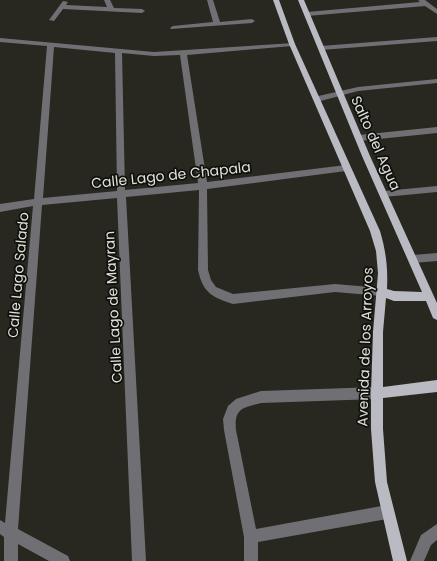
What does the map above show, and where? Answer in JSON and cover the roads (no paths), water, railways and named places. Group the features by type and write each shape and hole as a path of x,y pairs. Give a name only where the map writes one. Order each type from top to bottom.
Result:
{"main road":[{"path":"276,0 292,44 346,168"},
{"name":"Salto del Agua","path":"301,0 359,138 437,315"},
{"name":"Avenida de los Arroyos","path":"346,168 375,231 381,251 383,273 378,332 376,393 378,452 386,512 400,561"},
{"path":"382,292 394,296 429,297"},
{"path":"376,393 437,386"}],"street":[{"path":"52,20 66,0"},
{"path":"106,0 111,9"},
{"path":"210,0 217,24"},
{"path":"307,14 423,2 437,12"},
{"path":"62,7 142,11"},
{"path":"173,28 252,21"},
{"path":"321,48 437,39"},
{"path":"0,40 154,54 292,44"},
{"name":"Calle Lago Salado","path":"11,561 6,529 38,202 51,44"},
{"name":"Calle Lago de Mayran","path":"118,51 121,194 139,561"},
{"path":"183,53 203,186 203,270 209,287 218,294 233,299 335,288 382,292"},
{"path":"317,99 358,89 437,81"},
{"path":"359,138 437,130"},
{"name":"Calle Lago de Chapala","path":"0,208 38,202 203,186 346,168"},
{"path":"384,194 437,189"},
{"path":"413,259 437,257"},
{"path":"251,561 251,537 230,430 229,419 232,410 240,403 261,397 376,393"},
{"path":"251,537 386,512"},
{"path":"6,529 63,561"},
{"path":"417,561 426,540 437,531"}]}
